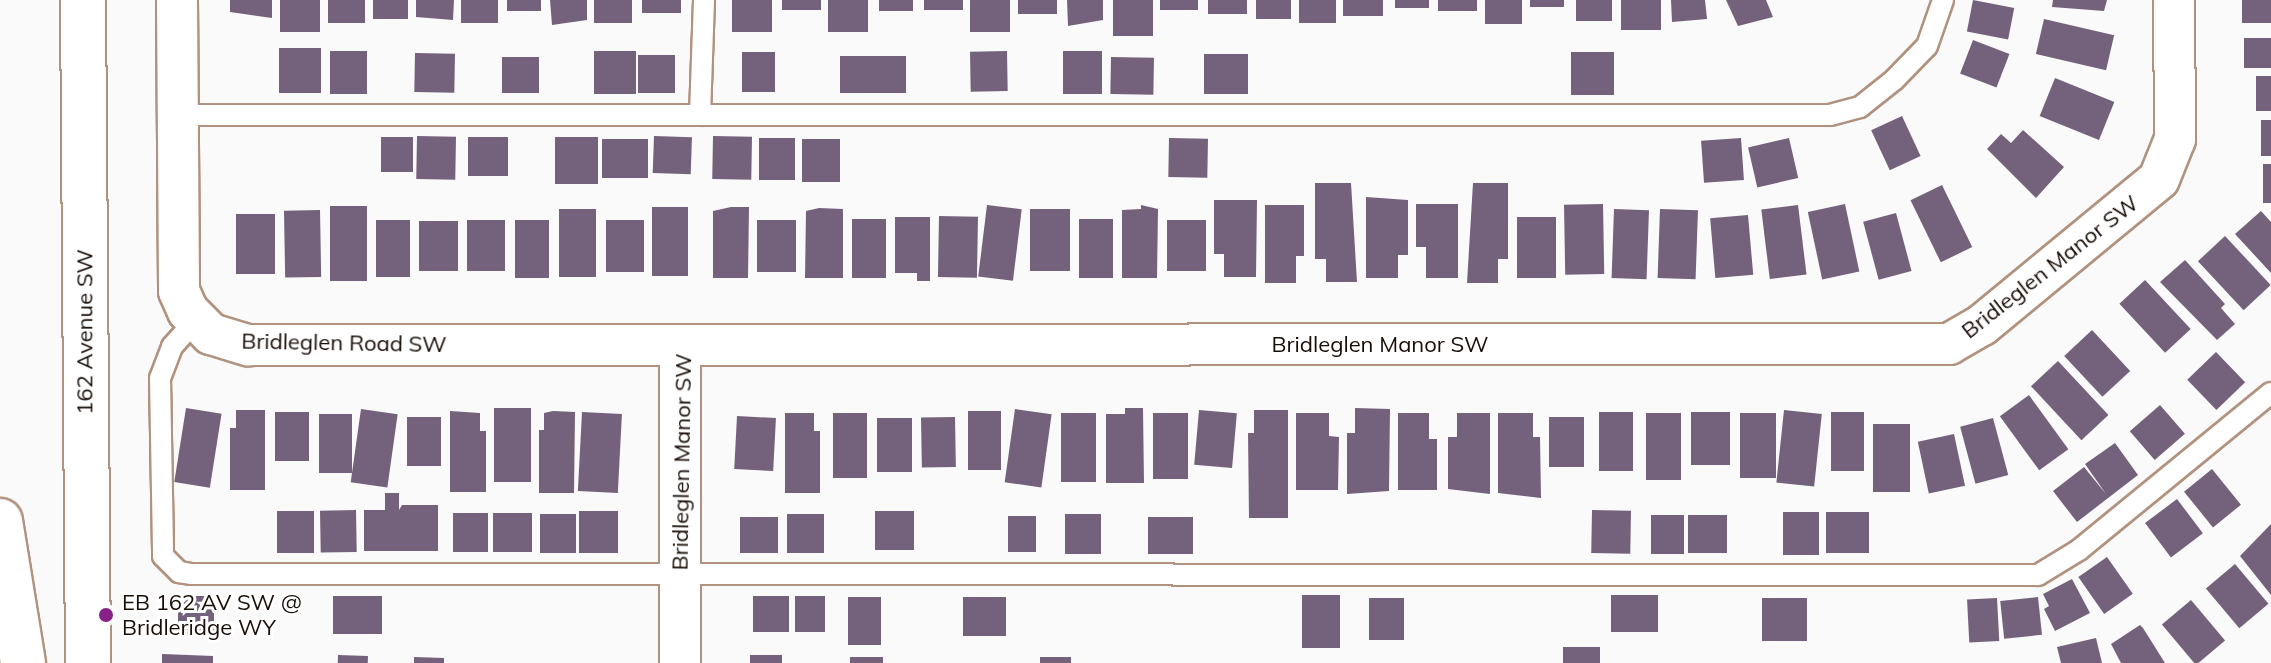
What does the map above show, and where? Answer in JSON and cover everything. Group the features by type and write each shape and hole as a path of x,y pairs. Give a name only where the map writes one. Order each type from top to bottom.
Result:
{"main road":[{"name":"162 Avenue SW","path":"83,0 88,663"},
{"path":"0,521 23,663"}],"street":[{"path":"177,0 177,275 179,291 196,320"},
{"name":"Bridleglen Manor SW","path":"680,663 680,345 1949,344 1982,325 2159,179 2175,139 2174,0"},
{"name":"Bridleglen Road SW","path":"196,320 211,334 248,345 680,345"}],"lane":[{"path":"700,115 704,0"},
{"path":"178,115 1830,115 1860,107 1905,69 1927,46 1943,0"},
{"path":"196,320 172,347 160,378 161,545 163,556 179,572 2038,575 2079,550 2271,393"}],"building":[{"path":"230,0 272,0 272,18 230,12"},
{"path":"280,0 320,0 320,32 280,32"},
{"path":"328,0 365,0 365,23 328,23"},
{"path":"373,0 408,0 408,19 373,19"},
{"path":"416,0 454,0 453,20 416,17"},
{"path":"461,0 498,0 498,23 461,23"},
{"path":"507,0 541,0 541,11 507,11"},
{"path":"550,0 587,0 587,20 552,25"},
{"path":"594,0 632,0 632,23 594,23"},
{"path":"642,0 681,0 681,13 642,13"},
{"path":"732,0 772,0 772,32 732,32"},
{"path":"782,0 821,0 821,10 782,10"},
{"path":"828,0 868,0 868,32 828,32"},
{"path":"879,0 913,0 913,11 879,11"},
{"path":"924,0 963,0 963,10 924,10"},
{"path":"970,0 1010,0 1010,32 970,32"},
{"path":"1018,0 1057,0 1057,14 1018,14"},
{"path":"1067,0 1103,0 1103,20 1068,26"},
{"path":"1113,0 1153,0 1153,36 1113,36"},
{"path":"1160,0 1198,0 1198,10 1160,10"},
{"path":"1208,0 1247,0 1247,14 1208,14"},
{"path":"1256,0 1291,0 1291,19 1256,19"},
{"path":"1299,0 1336,0 1336,23 1299,23"},
{"path":"1343,0 1383,0 1383,16 1343,16"},
{"path":"1395,0 1429,0 1429,8 1395,8"},
{"path":"1438,0 1477,0 1477,11 1438,11"},
{"path":"1485,0 1522,0 1522,24 1485,24"},
{"path":"1530,0 1564,0 1564,7 1530,7"},
{"path":"1576,0 1612,0 1612,21 1576,21"},
{"path":"1621,0 1661,0 1661,30 1621,30"},
{"path":"1671,0 1705,0 1707,19 1672,22"},
{"path":"1726,0 1766,0 1773,17 1738,26"},
{"path":"1973,0 2014,8 2008,39 1967,31"},
{"path":"2053,0 2107,0 2104,11 2052,7"},
{"path":"2242,0 2271,0 2271,23 2242,23"},
{"path":"2044,19 2114,35 2106,70 2036,54"},
{"path":"2244,38 2271,38 2271,68 2244,68"},
{"path":"1973,40 2009,54 1997,88 1960,74"},
{"path":"279,48 321,48 321,93 279,93"},
{"path":"330,51 367,51 367,94 330,94"},
{"path":"594,51 636,51 636,94 594,94"},
{"path":"1007,51 1008,91 971,92 970,52"},
{"path":"1063,51 1102,51 1102,94 1063,94"},
{"path":"742,52 775,52 775,92 742,92"},
{"path":"1571,52 1614,52 1614,95 1571,95"},
{"path":"415,53 455,54 454,93 414,92"},
{"path":"1204,54 1248,54 1248,94 1204,94"},
{"path":"638,55 675,55 675,93 638,93"},
{"path":"840,56 906,56 906,93 840,93"},
{"path":"502,57 539,57 539,93 502,93"},
{"path":"1111,57 1154,58 1153,95 1110,94"},
{"path":"2256,76 2271,76 2271,111 2256,111"},
{"path":"2055,78 2114,102 2099,140 2040,116"},
{"path":"1902,116 1921,156 1890,170 1871,130"},
{"path":"2261,120 2271,120 2271,156 2261,156"},
{"path":"2023,130 2064,167 2036,198 1987,149 2001,134 2011,143"},
{"path":"417,136 456,137 455,180 416,179"},
{"path":"654,136 692,137 691,174 653,173"},
{"path":"713,136 752,137 751,180 712,179"},
{"path":"381,137 413,137 413,172 381,172"},
{"path":"468,137 508,137 508,176 468,176"},
{"path":"555,137 598,137 598,184 555,184"},
{"path":"759,138 795,138 795,180 759,180"},
{"path":"1169,138 1208,139 1207,178 1168,177"},
{"path":"1741,138 1744,180 1704,183 1701,141"},
{"path":"1789,138 1798,178 1757,187 1748,147"},
{"path":"602,139 648,139 648,178 602,178"},
{"path":"802,139 840,139 840,182 802,182"},
{"path":"2263,164 2271,164 2271,203 2263,203"},
{"path":"1315,183 1351,183 1357,282 1326,282 1326,259 1315,259"},
{"path":"1473,183 1508,183 1508,259 1498,259 1498,283 1467,283"},
{"path":"1942,185 1972,247 1941,262 1911,200"},
{"path":"1366,197 1408,200 1408,255 1398,255 1398,278 1366,278"},
{"path":"1214,200 1257,200 1256,277 1224,277 1224,254 1214,254"},
{"path":"1416,204 1458,204 1458,278 1426,278 1426,247 1416,247"},
{"path":"1603,204 1604,274 1565,275 1564,205"},
{"path":"1845,204 1859,271 1822,279 1808,212"},
{"path":"987,205 1022,209 1013,281 978,276"},
{"path":"1141,205 1158,209 1157,278 1122,278 1122,210 1141,209"},
{"path":"1265,205 1304,205 1304,256 1296,256 1296,283 1265,283"},
{"path":"1798,205 1807,274 1770,279 1761,210"},
{"path":"330,206 367,206 367,281 330,281"},
{"path":"652,207 688,207 688,276 652,276"},
{"path":"749,207 748,278 713,278 713,211"},
{"path":"559,209 596,209 596,277 559,277"},
{"path":"843,209 843,278 805,278 806,211"},
{"path":"1030,209 1070,209 1070,271 1030,271"},
{"path":"1614,209 1649,210 1647,279 1612,278"},
{"path":"1660,209 1698,210 1696,279 1658,278"},
{"path":"320,210 321,277 285,278 284,211"},
{"path":"2261,211 2271,222 2271,273 2235,234"},
{"path":"1896,213 1912,271 1879,280 1863,222"},
{"path":"236,214 275,214 275,274 236,274"},
{"path":"1748,215 1753,275 1715,278 1710,218"},
{"path":"939,216 978,217 977,278 938,277"},
{"path":"895,217 930,217 930,281 917,281 917,273 895,273"},
{"path":"1517,217 1556,217 1556,278 1517,278"},
{"path":"852,219 886,219 886,278 852,278"},
{"path":"1079,219 1113,219 1113,278 1079,278"},
{"path":"376,220 410,220 410,277 376,277"},
{"path":"467,220 505,220 505,271 467,271"},
{"path":"515,220 549,220 549,278 515,278"},
{"path":"606,220 644,220 644,272 606,272"},
{"path":"757,220 796,220 796,272 757,272"},
{"path":"1167,220 1206,220 1206,271 1167,271"},
{"path":"419,221 458,221 458,271 419,271"},
{"path":"2225,236 2271,285 2244,310 2198,261"},
{"path":"2185,260 2225,304 2221,308 2235,324 2217,340 2160,282"},
{"path":"2145,280 2191,329 2165,353 2119,304"},
{"path":"2092,330 2130,371 2102,397 2064,356"},
{"path":"2216,352 2245,382 2216,410 2187,380"},
{"path":"2058,361 2108,415 2081,440 2031,386"},
{"path":"2029,395 2068,449 2039,470 2000,416"},
{"path":"2160,405 2185,434 2155,460 2130,431"},
{"path":"186,408 222,414 210,488 174,482"},
{"path":"494,408 531,408 531,482 494,482"},
{"path":"1125,408 1143,408 1144,483 1106,483 1106,414 1125,414"},
{"path":"1355,408 1390,409 1389,491 1347,494 1347,433 1355,433"},
{"path":"361,409 398,414 387,487 351,482"},
{"path":"1015,409 1052,414 1041,487 1005,482"},
{"path":"236,410 265,410 265,490 230,490 230,428 236,428"},
{"path":"1199,410 1237,413 1232,468 1194,465"},
{"path":"1254,410 1288,410 1288,518 1249,518 1248,433 1254,433"},
{"path":"1784,410 1822,414 1814,487 1776,483"},
{"path":"450,411 480,413 480,431 486,431 486,492 450,492"},
{"path":"968,411 1001,411 1001,470 968,470"},
{"path":"275,412 309,412 309,461 275,461"},
{"path":"575,412 574,493 539,493 539,430 544,430 544,413"},
{"path":"582,412 622,414 618,493 578,491"},
{"path":"1599,412 1633,412 1633,471 1599,471"},
{"path":"1691,412 1730,412 1730,465 1691,465"},
{"path":"1831,412 1864,412 1864,471 1831,471"},
{"path":"785,413 814,413 814,431 820,431 820,493 785,493"},
{"path":"833,413 867,413 867,478 833,478"},
{"path":"1061,413 1096,413 1096,482 1061,482"},
{"path":"1153,413 1188,413 1188,479 1153,479"},
{"path":"1296,413 1329,413 1329,436 1339,437 1338,490 1296,490"},
{"path":"1398,413 1429,413 1429,439 1437,439 1437,490 1398,490"},
{"path":"1457,413 1490,413 1490,494 1448,489 1448,437 1457,437"},
{"path":"1498,413 1533,413 1533,437 1540,437 1541,498 1498,493"},
{"path":"1646,413 1681,413 1681,480 1646,480"},
{"path":"1740,413 1776,413 1776,478 1740,478"},
{"path":"319,414 352,414 352,473 319,473"},
{"path":"737,416 776,418 773,471 734,469"},
{"path":"407,417 441,417 441,466 407,466"},
{"path":"955,417 956,467 922,468 921,418"},
{"path":"1549,417 1584,417 1584,467 1549,467"},
{"path":"877,418 912,418 912,472 877,472"},
{"path":"1993,418 2008,475 1975,484 1960,427"},
{"path":"1873,424 1910,424 1910,492 1873,492"},
{"path":"1954,434 1965,486 1929,494 1918,442"},
{"path":"2115,443 2138,475 2077,522 2053,491 2084,467 2106,494 2085,464"},
{"path":"2212,469 2241,505 2213,527 2184,492"},
{"path":"385,493 399,493 399,510 402,505 438,505 438,551 364,551 364,510 385,510"},
{"path":"2177,499 2203,533 2171,557 2145,523"},
{"path":"356,510 357,552 321,553 320,511"},
{"path":"1592,510 1631,511 1630,554 1591,553"},
{"path":"277,511 314,511 314,553 277,553"},
{"path":"579,511 618,511 618,553 579,553"},
{"path":"875,511 914,511 914,550 875,550"},
{"path":"1783,512 1819,512 1819,555 1783,555"},
{"path":"1826,512 1869,512 1869,553 1826,553"},
{"path":"453,513 488,513 488,552 453,552"},
{"path":"493,513 532,513 532,552 493,552"},
{"path":"540,514 576,514 576,553 540,553"},
{"path":"787,514 824,514 824,553 787,553"},
{"path":"1065,514 1101,514 1101,554 1065,554"},
{"path":"1651,515 1684,515 1684,554 1651,554"},
{"path":"1688,515 1727,515 1727,553 1688,553"},
{"path":"1008,516 1036,516 1036,552 1008,552"},
{"path":"740,517 778,517 778,553 740,553"},
{"path":"1148,517 1193,517 1193,554 1148,554"},
{"path":"2271,524 2271,595 2240,556"},
{"path":"2107,557 2133,594 2104,614 2078,577"},
{"path":"2235,564 2268,604 2239,628 2206,588"},
{"path":"2072,579 2090,613 2055,631 2044,609 2049,606 2043,594"},
{"path":"1302,595 1340,595 1340,648 1302,648"},
{"path":"1611,595 1658,595 1658,632 1611,632"},
{"path":"178,596 214,596 214,636 178,636"},
{"path":"333,596 382,596 382,634 333,634"},
{"path":"753,596 789,596 789,632 753,632"},
{"path":"795,596 825,596 825,632 795,632"},
{"path":"848,597 881,597 881,645 848,645"},
{"path":"963,597 1006,597 1006,636 963,636"},
{"path":"2038,597 2042,635 2004,639 2000,601"},
{"path":"1369,598 1404,598 1404,640 1369,640"},
{"path":"1762,598 1807,598 1807,641 1762,641"},
{"path":"1997,598 1999,641 1969,643 1967,600"},
{"path":"2191,600 2225,641 2198,663 2194,663 2162,624"},
{"path":"2140,625 2165,663 2121,663 2111,644"},
{"path":"2096,638 2102,663 2061,663 2057,647"},
{"path":"1563,647 1600,647 1600,663 1563,663"},
{"path":"162,654 213,656 213,663 162,663"},
{"path":"338,655 368,656 368,663 338,663"},
{"path":"750,655 782,655 782,663 750,663"},
{"path":"414,657 444,658 444,663 414,663"},
{"path":"850,657 883,657 883,663 850,663"},
{"path":"1040,657 1071,657 1071,663 1040,663"}],"place":[{"name":"EB 162 AV SW @ Bridleridge WY","path":"106,615"}]}
